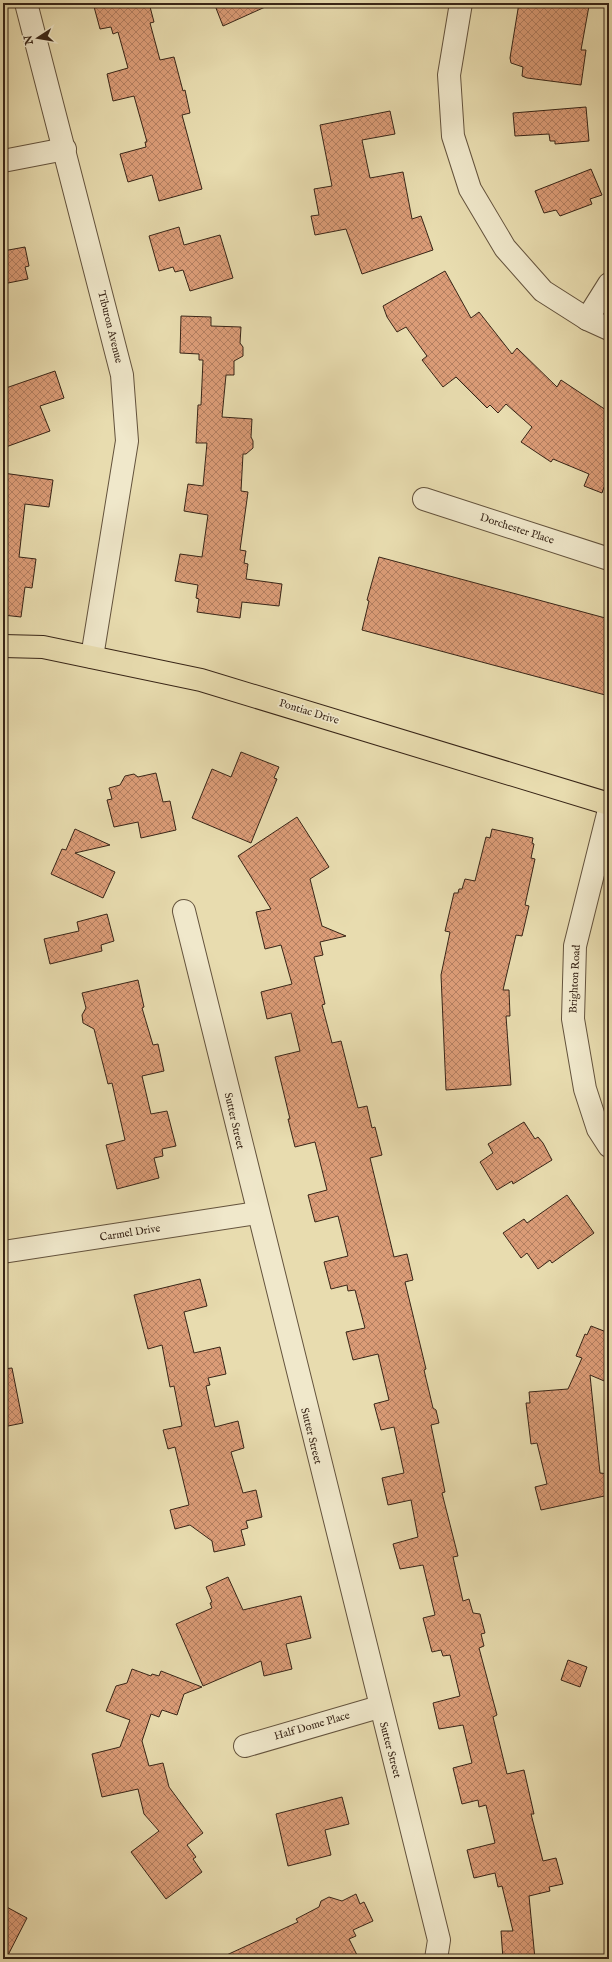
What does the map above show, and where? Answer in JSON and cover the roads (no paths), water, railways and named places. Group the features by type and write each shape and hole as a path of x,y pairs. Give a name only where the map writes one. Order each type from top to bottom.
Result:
{"main road":[{"name":"Pontiac Drive","path":"3,646 43,646 201,680 609,804"}],"street":[{"name":"Tiburon Avenue","path":"26,3 65,148 122,375 127,441 92,657"},
{"path":"461,3 449,75 453,136 470,189 505,248 543,291 587,319 609,329"},
{"path":"3,161 65,148"},
{"path":"587,319 609,284"},
{"name":"Dorchester Place","path":"424,499 609,559"},
{"name":"Brighton Road","path":"609,810 576,946 573,1019 585,1089 598,1129 609,1146"},
{"name":"Sutter Street","path":"184,911 256,1213 439,1940 436,1959"},
{"name":"Carmel Drive","path":"3,1252 256,1213"},
{"name":"Half Dome Place","path":"245,1746 379,1706"}]}
